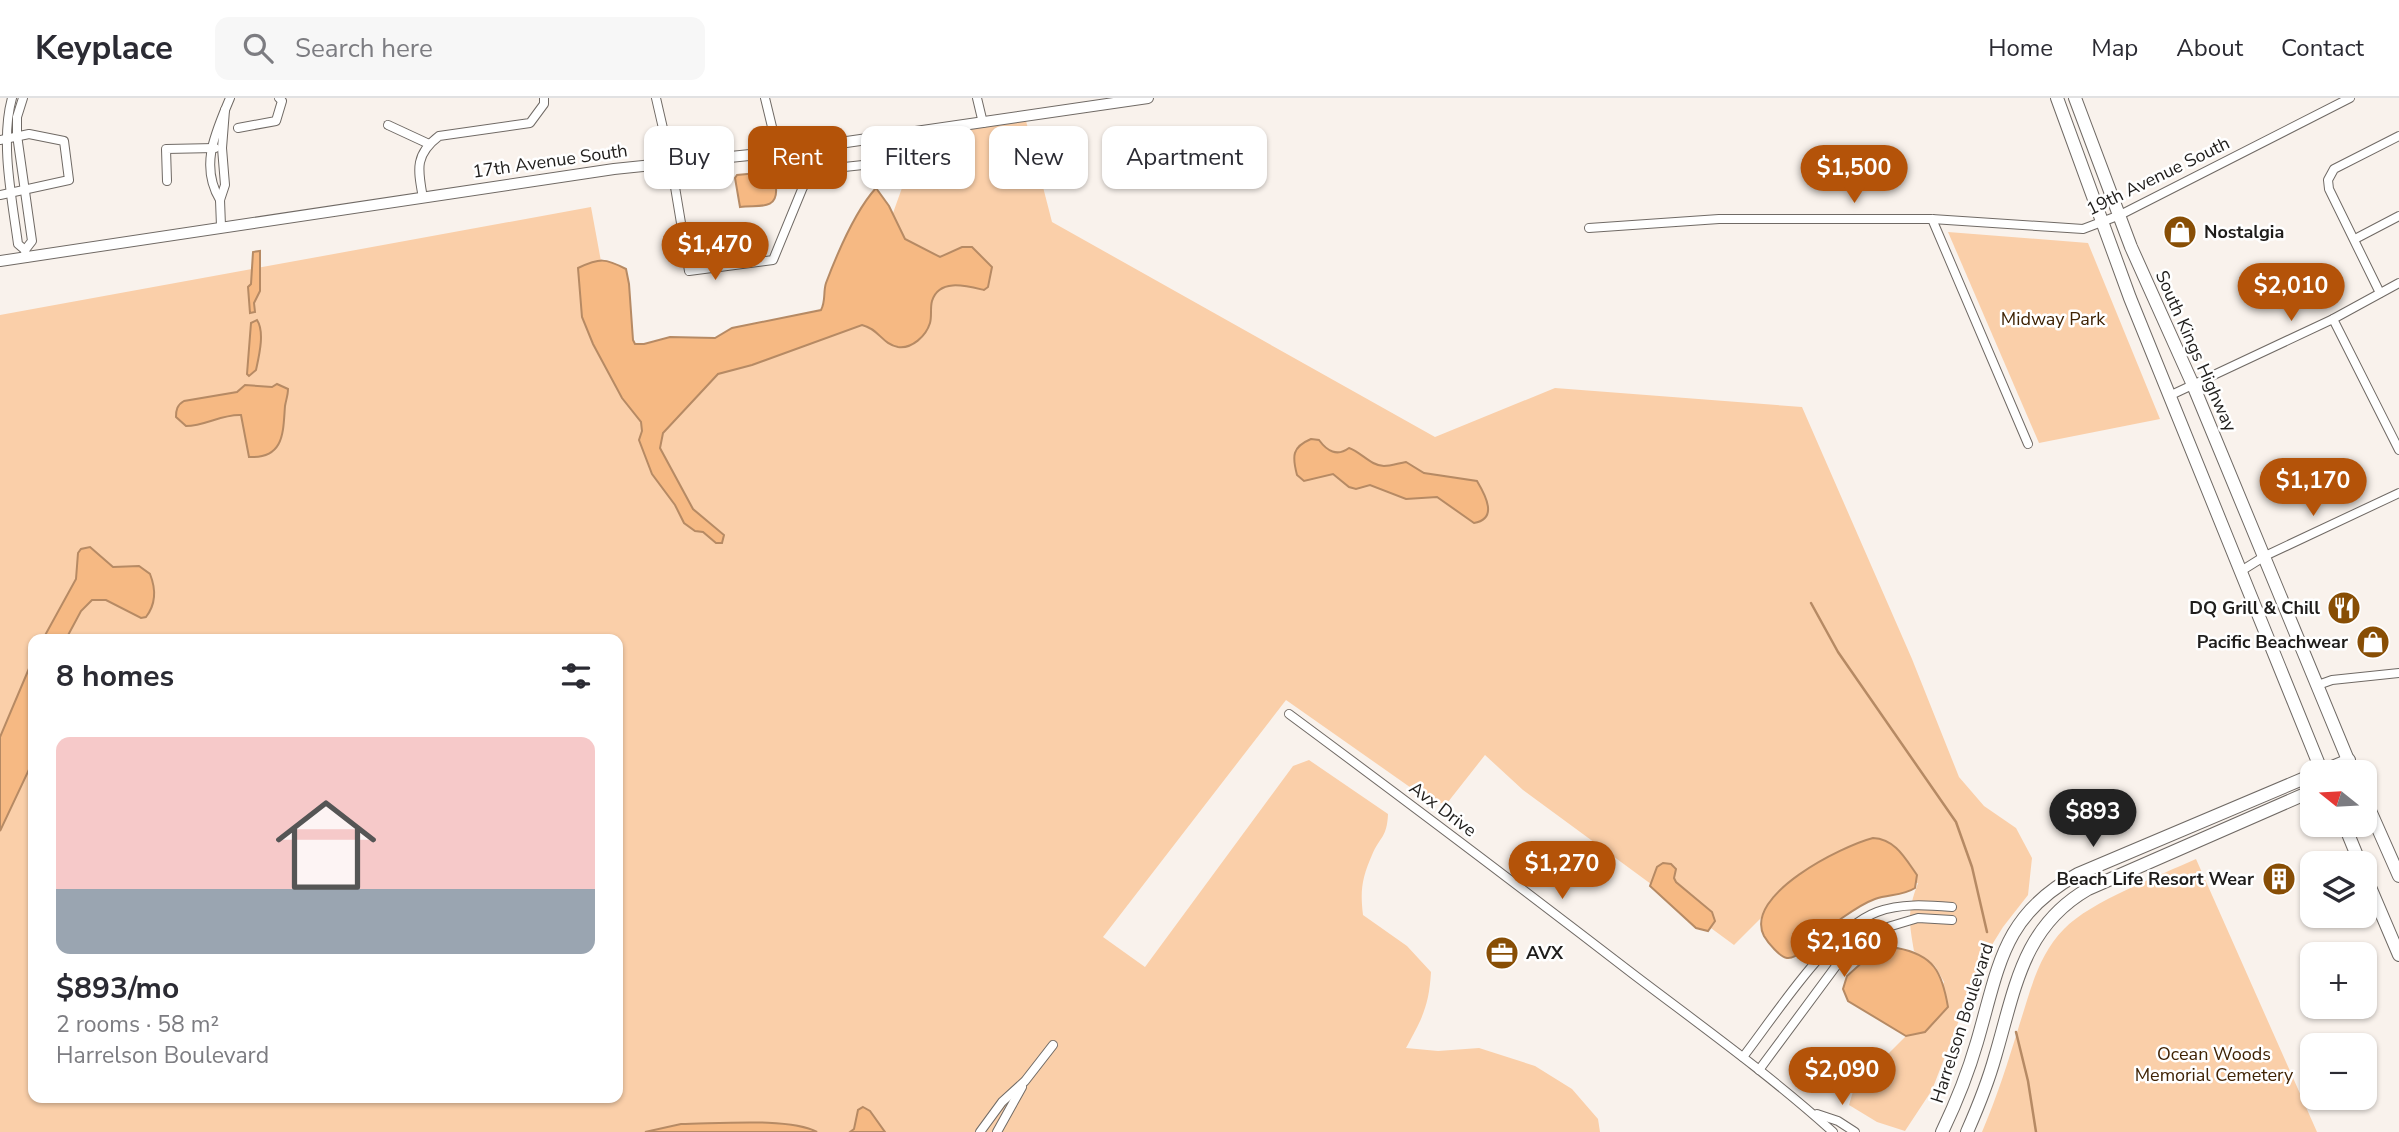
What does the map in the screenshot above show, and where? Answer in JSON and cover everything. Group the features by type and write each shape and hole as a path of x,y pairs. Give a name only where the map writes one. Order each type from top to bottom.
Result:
{"main road":[{"path":"2057,98 2169,396 2316,760"},
{"name":"South Kings Highway","path":"2075,98 2131,247 2265,556 2347,760"},
{"name":"Harrelson Boulevard","path":"1942,1132 1972,1057 1998,963 2009,938 2035,905 2057,886 2078,874 2300,780"},
{"path":"1967,1132 1994,1060 2023,962 2040,932 2059,910 2088,889 2300,795"},
{"path":"2377,826 2399,876"},
{"path":"2377,903 2399,955"}],"street":[{"path":"12,98 6,115 3,140 19,244 25,254"},
{"path":"23,98 17,117 17,135 32,241 25,254"},
{"path":"220,201 212,187 211,148 218,121 230,98"},
{"path":"237,128 276,121 282,102 279,98"},
{"path":"423,198 419,171 421,155 429,144 439,136 530,123 544,104 544,98"},
{"path":"656,98 662,126"},
{"path":"765,98 772,126"},
{"path":"977,98 983,123"},
{"name":"17th Avenue South","path":"847,142 1148,98"},
{"name":"19th Avenue South","path":"1589,228 1720,219 1932,219 2083,229 2120,215 2350,98"},
{"path":"221,226 220,201 225,185 222,148 225,110"},
{"path":"388,125 429,144"},
{"path":"0,195 69,180 64,141 29,134 3,140"},
{"path":"2380,293 2329,189 2329,176 2338,166 2399,136"},
{"path":"167,181 166,149 222,148"},
{"name":"17th Avenue South","path":"0,261 25,254 644,166"},
{"path":"675,189 689,271 773,260 802,189"},
{"path":"2355,239 2399,216"},
{"path":"1932,219 2028,444"},
{"path":"2169,396 2333,319 2399,283"},
{"path":"2333,319 2399,450"},
{"path":"2241,571 2265,556 2399,493"},
{"path":"2318,685 2332,680 2399,674"},
{"name":"Avx Drive","path":"1289,715 1455,837 1743,1057 1814,1113 1833,1132"},
{"path":"1743,1057 1819,958 1849,929 1876,912 1902,906 1952,907"},
{"path":"1759,1070 1833,969 1871,932 1919,918 1952,920"},
{"path":"1819,958 1833,969"},
{"path":"997,1132 1025,1081 1053,1045"},
{"path":"981,1132 1002,1102 1025,1081"},
{"path":"1814,1113 1838,1121 1855,1132"}],"green space":[{"path":"1025,117 1027,126 989,126 989,189 1044,189 1052,222 1435,437 1555,388 1802,407 1912,659 1959,777 1984,806 2016,828 2032,858 2028,895 2003,927 1982,961 1932,1090 1905,1131 1877,1122 1849,1105 1854,1088 1906,1036 1925,1032 1944,982 1935,966 1914,951 1910,917 1918,883 1774,895 1762,917 1734,945 1523,790 1485,755 1448,802 1434,804 1286,700 1103,937 1145,967 1293,766 1309,760 1388,814 1385,833 1372,855 1364,878 1362,906 1363,915 1407,946 1431,972 1424,1012 1406,1048 1438,1051 1479,1048 1535,1066 1572,1089 1598,1119 1600,1132 0,1132 0,315 591,207 621,370 854,322 902,189 975,189 975,126 963,126"},
{"name":"Midway Park","path":"1948,232 2088,243 2160,419 2039,443"},
{"name":"Ocean Woods Memorial Cemetery","path":"2196,859 2300,1094 2300,1110 2307,1110 2317,1132 1982,1132 2036,974 2048,950 2064,929 2076,919 2126,890"}],"shaded area":[{"path":"748,174 748,189 776,189 773,201 765,205 740,207 735,178 737,175"},
{"path":"877,189 889,206 905,239 940,257 962,247 972,247 992,267 988,287 984,290 954,285 941,289 932,301 928,328 918,341 908,346 893,345 862,325 752,365 718,374 663,433 660,448 693,509 724,535 722,543 716,543 703,532 695,531 684,523 675,505 652,474 639,440 641,422 622,398 582,317 578,268 602,261 626,269 635,344 670,337 715,338 732,328 821,310 826,283 841,246 869,197"},
{"path":"260,251 260,291 254,303 255,312 250,313 248,287 251,284 253,252"},
{"path":"257,320 261,331 260,351 256,370 249,376 251,323"},
{"path":"277,384 288,389 282,434 276,448 261,456 249,457 241,415 186,426 176,417 177,408 184,401 237,392 245,385 272,387"},
{"path":"1311,439 1319,440 1333,452 1349,448 1379,465 1406,462 1424,473 1477,481 1488,506 1486,517 1474,523 1437,497 1406,499 1370,485 1356,489 1349,487 1333,474 1304,481 1297,475 1294,457 1300,445"},
{"path":"90,547 113,567 139,566 150,574 154,596 146,617 141,618 106,600 92,600 81,611 69,634 46,634 76,579 78,553 81,549"},
{"path":"28,671 28,772 0,831 0,737"},
{"path":"1873,838 1887,842 1904,856 1917,875 1915,888 1862,905 1842,918 1800,954 1784,957 1764,936 1761,920 1768,905 1781,889 1819,862"},
{"path":"1663,863 1671,864 1676,869 1676,882 1712,912 1715,921 1708,931 1696,928 1650,886 1657,867"},
{"path":"1897,948 1920,955 1928,961 1943,984 1948,1007 1925,1032 1906,1036 1848,1001 1843,989 1847,976 1877,949"},
{"path":"863,1107 870,1111 885,1132 850,1132 854,1129 858,1110"},
{"path":"681,1124 789,1124 817,1132 645,1132"}],"waterway":[{"path":"1811,603 1838,652 1956,822 1972,867 1987,932"},
{"path":"2016,1032 2028,1081 2036,1132"}],"place":[{"name":"Nostalgia","path":"2180,232"},
{"name":"DQ Grill & Chill","path":"2344,608"},
{"name":"Pacific Beachwear","path":"2373,642"},
{"name":"Beach Life Resort Wear","path":"2279,879"},
{"name":"AVX","path":"1502,953"}]}
